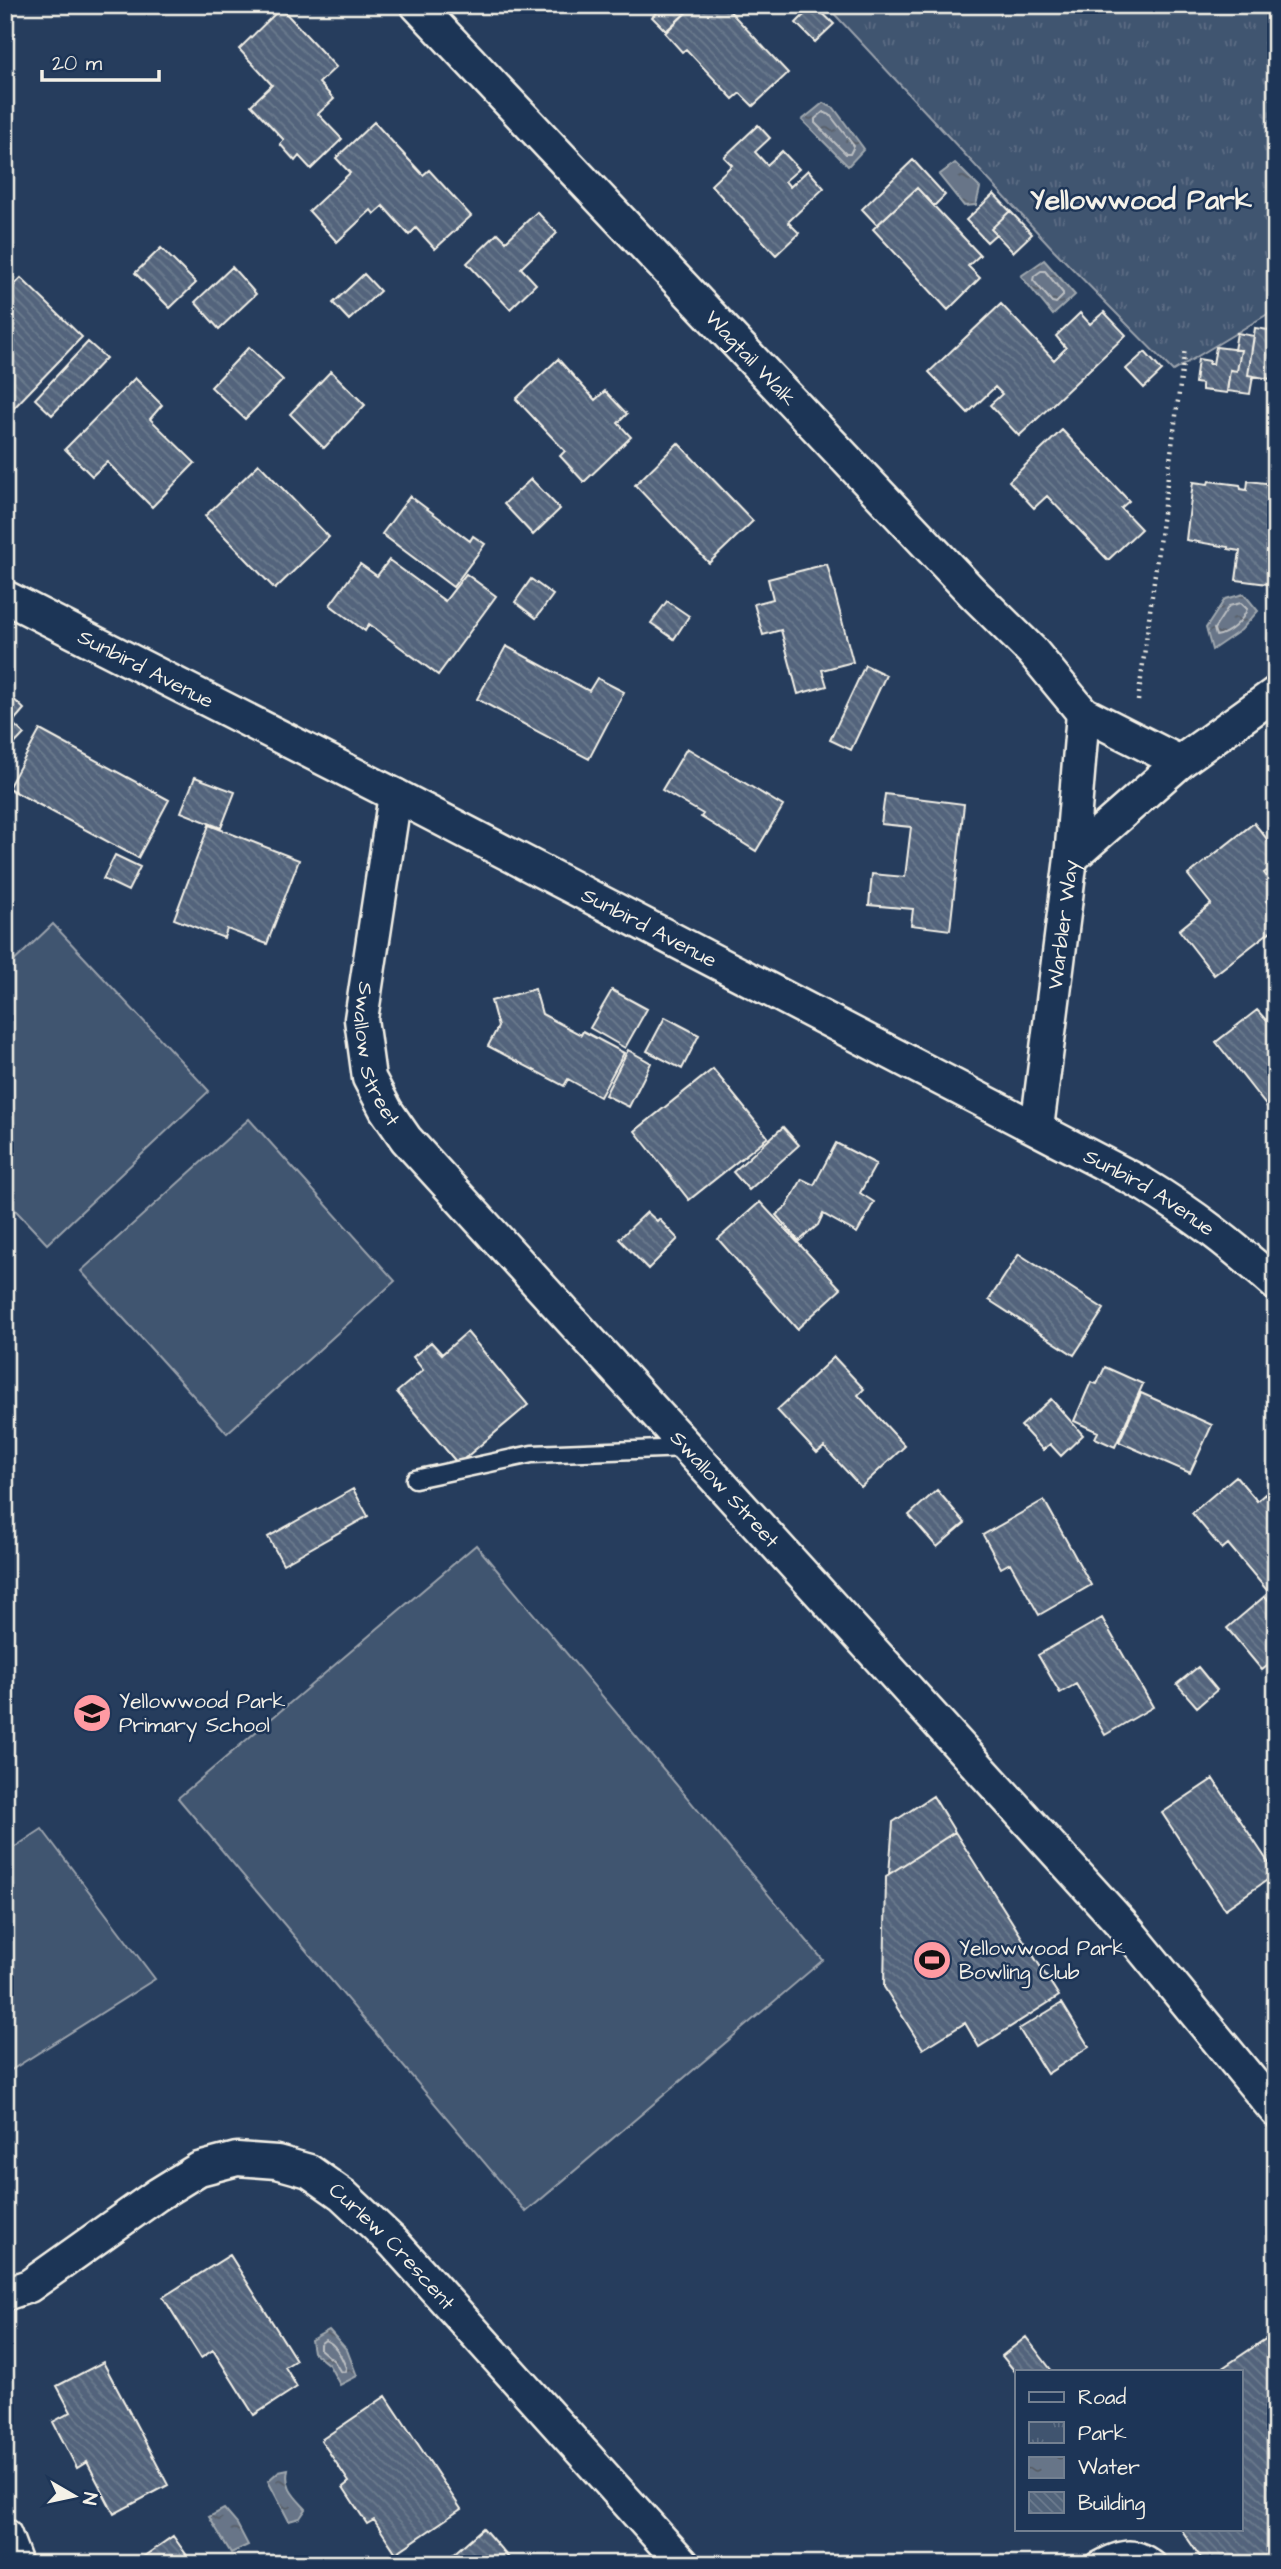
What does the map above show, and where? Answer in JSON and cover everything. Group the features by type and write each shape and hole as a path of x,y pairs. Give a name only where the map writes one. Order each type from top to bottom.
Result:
{"street":[{"name":"Wagtail Walk","path":"417,5 972,592 1032,650 1083,713 1180,762"},
{"name":"Sunbird Avenue","path":"5,597 395,794 1143,1184 1192,1214 1276,1284"},
{"name":"Warbler Way","path":"1037,1128 1071,858 1180,762 1276,693"},
{"path":"1071,858 1083,713"},
{"name":"Swallow Street","path":"395,794 361,1019 369,1078 386,1110 406,1139 1128,1931 1276,2111"},
{"name":"Curlew Crescent","path":"5,2321 17,2290 199,2169 237,2160 277,2162 309,2171 344,2195 393,2242 683,2564"},
{"path":"5,2535 16,2564"}],"lane":[{"path":"415,1479 532,1454 687,1448"},
{"path":"1091,2564 1112,2553 1137,2549 1160,2564"}],"path":[{"path":"1134,738 1185,348"}],"green space":[{"path":"826,5 1276,5 1276,309 1173,371 1054,250"},
{"path":"53,924 209,1091 47,1244 5,1199 5,970"},
{"path":"249,1119 395,1281 227,1433 81,1271"},
{"path":"476,1545 823,1960 526,2212 178,1798"},
{"path":"42,1829 155,1979 5,2074 5,1836 15,1847"}],"water":[{"path":"823,103 834,108 864,149 848,166 802,120"},
{"path":"955,163 980,188 976,205 964,206 939,175"},
{"path":"1044,260 1075,295 1053,315 1021,276"},
{"path":"1244,594 1258,611 1241,630 1212,650 1206,628 1225,599"},
{"path":"329,2330 347,2350 357,2376 340,2385 329,2365 313,2352 311,2340"},
{"path":"288,2469 289,2487 306,2509 300,2518 289,2521 268,2481 279,2471"},
{"path":"224,2509 237,2524 248,2545 231,2553 209,2517"}],"building":[{"path":"664,5 694,5 666,31 652,17"},
{"path":"694,5 724,5 788,73 753,106 740,93 733,99 686,49 682,52 665,33"},
{"path":"814,5 834,24 815,42 796,23"},
{"path":"281,8 336,67 319,83 334,99 318,114 342,139 311,169 299,156 295,161 280,144 284,140 251,105 272,85 239,49"},
{"path":"374,122 423,175 429,170 471,216 435,249 416,228 409,235 383,206 374,214 371,210 337,242 309,211 350,173 336,158"},
{"path":"758,125 770,138 755,152 767,165 782,151 799,169 785,181 790,187 808,170 824,188 788,222 799,233 776,255 711,185 732,165 724,157"},
{"path":"913,160 945,195 934,206 917,188 877,225 862,209"},
{"path":"917,188 980,255 968,266 980,278 948,310 873,229"},
{"path":"994,194 1010,211 991,229 996,234 987,242 966,220"},
{"path":"1010,211 1032,234 1013,252 991,229"},
{"path":"537,212 557,233 521,268 536,284 510,309 467,263 498,233 506,241"},
{"path":"161,248 196,283 170,308 135,273"},
{"path":"232,267 256,294 219,329 195,302"},
{"path":"364,274 380,291 349,320 333,303"},
{"path":"21,278 82,337 9,413 5,409 5,295"},
{"path":"1001,304 1054,360 1066,348 1056,336 1080,313 1090,324 1104,312 1126,335 1019,436 990,405 1002,394 995,387 968,413 929,372"},
{"path":"1255,328 1276,331 1276,380 1248,375"},
{"path":"1237,333 1254,336 1248,375 1253,376 1250,394 1227,391 1230,370 1237,371 1241,350 1234,350"},
{"path":"88,342 106,358 52,415 35,399"},
{"path":"249,347 283,380 245,419 211,387"},
{"path":"1216,347 1241,350 1237,371 1230,370 1227,393 1202,390 1202,384 1195,383 1198,359 1213,364"},
{"path":"1145,352 1162,371 1144,388 1126,369"},
{"path":"558,359 595,400 605,391 627,414 618,423 631,437 584,482 560,456 565,451 516,399"},
{"path":"331,371 365,405 324,448 290,414"},
{"path":"135,378 162,405 150,419 195,463 152,507 107,462 92,476 65,449"},
{"path":"1062,430 1129,501 1121,508 1141,529 1108,560 1047,496 1034,508 1009,481"},
{"path":"678,443 753,521 709,563 635,485"},
{"path":"259,464 329,537 275,589 205,516"},
{"path":"1275,473 1276,585 1236,580 1240,551 1186,540 1193,482 1240,485 1241,489 1247,490 1248,481 1274,484"},
{"path":"531,479 560,509 533,535 504,504"},
{"path":"410,496 470,541 473,536 485,544 453,587 382,534"},
{"path":"389,560 445,601 466,574 496,596 438,675 369,624 365,631 330,605 360,564 377,576"},
{"path":"827,564 853,662 822,670 827,686 798,694 781,630 763,635 754,604 773,599 768,579"},
{"path":"531,579 553,595 536,618 515,602"},
{"path":"667,601 689,616 674,639 651,623"},
{"path":"506,646 589,691 597,678 624,692 589,759 477,699"},
{"path":"865,665 886,675 851,750 830,740"},
{"path":"5,691 24,709 12,723 24,734 5,754"},
{"path":"40,730 169,800 138,858 8,788"},
{"path":"687,748 783,806 756,851 701,817 703,814 662,790"},
{"path":"195,777 235,792 221,828 181,812"},
{"path":"885,794 964,804 950,930 911,925 913,909 869,905 872,874 905,877 911,827 881,824"},
{"path":"1254,823 1276,850 1276,864 1264,873 1276,888 1276,894 1266,901 1276,914 1276,927 1214,975 1179,930 1211,904 1188,875"},
{"path":"209,825 299,860 267,944 227,929 224,938 174,919"},
{"path":"115,855 140,867 128,891 103,879"},
{"path":"535,989 542,1014 581,1035 583,1031 624,1053 600,1097 568,1079 564,1086 488,1046 498,1027 491,1001"},
{"path":"612,990 647,1009 625,1048 590,1028"},
{"path":"1257,1010 1266,1020 1273,1015 1276,1018 1276,1118 1216,1042"},
{"path":"665,1017 699,1035 682,1069 647,1051"},
{"path":"628,1050 651,1063 629,1107 605,1095"},
{"path":"713,1069 768,1137 689,1200 635,1131"},
{"path":"783,1127 799,1145 749,1190 733,1172"},
{"path":"836,1143 876,1164 860,1193 874,1202 857,1233 823,1214 818,1225 799,1241 776,1215 787,1206 802,1179 814,1185"},
{"path":"760,1202 841,1289 797,1329 718,1239"},
{"path":"647,1212 657,1221 659,1219 678,1239 648,1269 619,1239"},
{"path":"1019,1254 1104,1309 1074,1355 989,1300"},
{"path":"467,1332 528,1405 458,1464 397,1392 423,1370 413,1357 431,1342 442,1354"},
{"path":"834,1357 864,1389 858,1395 905,1446 861,1487 824,1447 817,1453 777,1410"},
{"path":"1105,1367 1143,1384 1115,1447 1095,1438 1098,1432 1074,1421 1091,1382 1097,1384"},
{"path":"1141,1393 1212,1425 1190,1473 1119,1442"},
{"path":"1051,1399 1083,1435 1061,1456 1050,1444 1043,1450 1021,1426"},
{"path":"1236,1476 1257,1501 1265,1494 1276,1508 1276,1601 1228,1544 1222,1549 1192,1513"},
{"path":"353,1489 368,1516 283,1564 268,1537"},
{"path":"937,1490 965,1523 937,1547 909,1515"},
{"path":"1044,1500 1091,1585 1039,1615 1010,1563 1001,1568 983,1535"},
{"path":"1265,1596 1276,1609 1276,1659 1262,1670 1227,1628"},
{"path":"1102,1618 1153,1707 1105,1735 1076,1684 1060,1693 1038,1655"},
{"path":"1198,1667 1217,1690 1197,1707 1177,1684"},
{"path":"1213,1779 1276,1874 1225,1909 1162,1813"},
{"path":"933,1796 955,1832 889,1874 893,1822"},
{"path":"955,1832 1059,1996 979,2047 965,2023 923,2049 884,1987 886,1876"},
{"path":"1062,2003 1089,2047 1047,2074 1019,2029"},
{"path":"230,2255 296,2360 285,2367 297,2387 254,2415 213,2350 201,2358 163,2297"},
{"path":"1276,2332 1276,2564 1205,2564 1182,2530 1242,2530 1242,2370 1219,2370"},
{"path":"1026,2337 1051,2370 1015,2372 1002,2356"},
{"path":"103,2362 168,2485 114,2514 87,2462 77,2468 53,2422 71,2412 57,2386"},
{"path":"386,2396 461,2509 396,2553 374,2520 367,2524 343,2487 349,2482 321,2440"},
{"path":"483,2528 514,2564 442,2564"},
{"path":"173,2536 193,2564 133,2564"}],"place":[{"name":"Yellowwood Park Primary School","path":"92,1713"},
{"name":"Yellowwood Park Bowling Club","path":"932,1960"}],"district":[{"name":"Yellowwood Park","path":"1141,199"}]}
